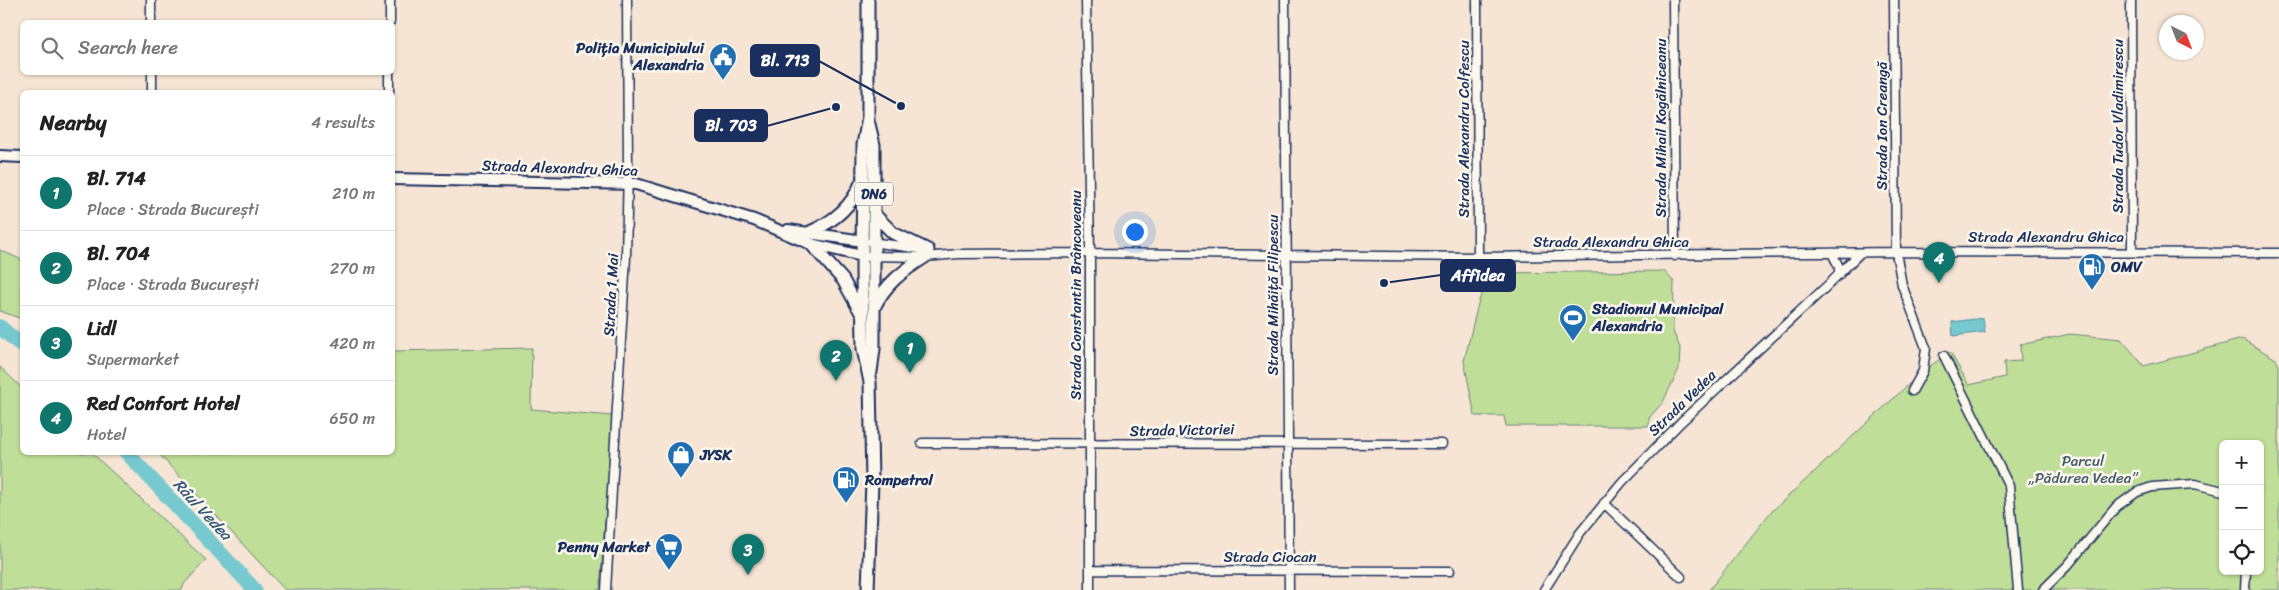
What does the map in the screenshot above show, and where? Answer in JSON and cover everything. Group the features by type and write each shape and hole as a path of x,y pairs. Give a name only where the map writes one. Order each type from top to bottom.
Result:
{"main road":[{"name":"DN6","path":"868,0 868,117 863,145 863,179 873,309 874,349 870,382 872,481 868,590"},
{"name":"DN6","path":"868,117 874,145 874,214 868,242"},
{"path":"810,232 828,223 847,207 854,198 863,179"},
{"path":"873,309 897,276 927,254 894,233 874,214"},
{"path":"811,244 843,280 862,315"},
{"name":"DN6","path":"868,256 862,315 863,349 870,382"}],"street":[{"path":"151,0 151,20"},
{"path":"390,0 390,20"},
{"name":"Strada 1 Mai","path":"606,590 623,332 628,183 627,0"},
{"name":"Strada Constantin Brâncoveanu","path":"1086,0 1090,253 1090,590"},
{"name":"Strada Mihăiță Filipescu","path":"1285,0 1290,590"},
{"name":"Strada Alexandru Colfescu","path":"1477,0 1478,257"},
{"name":"Strada Mihail Kogălniceanu","path":"1673,0 1675,256"},
{"name":"Strada Ion Creangă","path":"1894,0 1896,252 1902,285 1926,348 1923,370 1912,391"},
{"name":"Strada Tudor Vladimirescu","path":"2131,0 2132,252"},
{"path":"152,75 152,90"},
{"path":"389,90 390,75"},
{"path":"0,156 20,157"},
{"name":"Strada Alexandru Ghica","path":"395,178 628,183 708,205 780,229 811,244 868,256 1090,253 1478,257 1896,252 2279,253"},
{"name":"Strada Alexandru Ghica","path":"780,229 810,232 927,254"},
{"name":"Strada Vedea","path":"1544,590 1580,532 1604,503 1681,422 1839,275 1860,253"},
{"path":"1832,254 1839,267 1839,275"},
{"path":"1944,356 2009,486 2018,590"},
{"name":"Strada Victoriei","path":"922,443 1442,444"},
{"path":"2042,590 2068,566 2116,507 2136,492 2152,487 2195,484 2219,490"},
{"path":"1604,503 1681,577"},
{"name":"Strada Ciocan","path":"1090,570 1450,571"},
{"path":"2245,590 2246,575"}],"green space":[{"path":"0,250 20,259 20,318 0,311"},
{"name":"Stadionul Municipal Alexandria","path":"1664,271 1674,282 1673,331 1680,348 1679,369 1663,402 1649,418 1649,426 1506,426 1504,416 1475,416 1464,361 1479,300 1486,284 1498,273"},
{"name":"Parcul „Pădurea Vedea”","path":"2070,334 2121,339 2144,366 2242,339 2276,359 2279,366 2279,590 1709,590 1770,513 1923,371 1950,352 1969,385 2005,377 2004,362 2021,361 2020,345"},
{"path":"532,348 531,409 613,416 600,590 285,590 160,455 395,455 395,351"},
{"path":"0,367 20,386 20,455 94,455 206,560 184,584 182,590 0,590"}],"water":[{"path":"1983,318 1985,332 1953,336 1952,322"}],"waterway":[{"name":"Râul Vedea","path":"0,327 20,344"},
{"name":"Râul Vedea","path":"129,455 255,590"}],"place":[{"name":"Poliția Municipiului Alexandria","path":"723,81"},
{"name":"Bl. 713","path":"901,106"},
{"name":"Bl. 703","path":"836,107"},
{"name":"Affidea","path":"1384,283"},
{"name":"Red Confort Hotel","path":"1939,283"},
{"name":"OMV","path":"2092,291"},
{"name":"Stadionul Municipal Alexandria","path":"1573,342"},
{"name":"Bl. 714","path":"910,373"},
{"name":"Bl. 704","path":"836,381"},
{"name":"JYSK","path":"681,479"},
{"name":"Rompetrol","path":"846,504"},
{"name":"Penny Market","path":"669,571"},
{"name":"Lidl","path":"748,575"}]}
